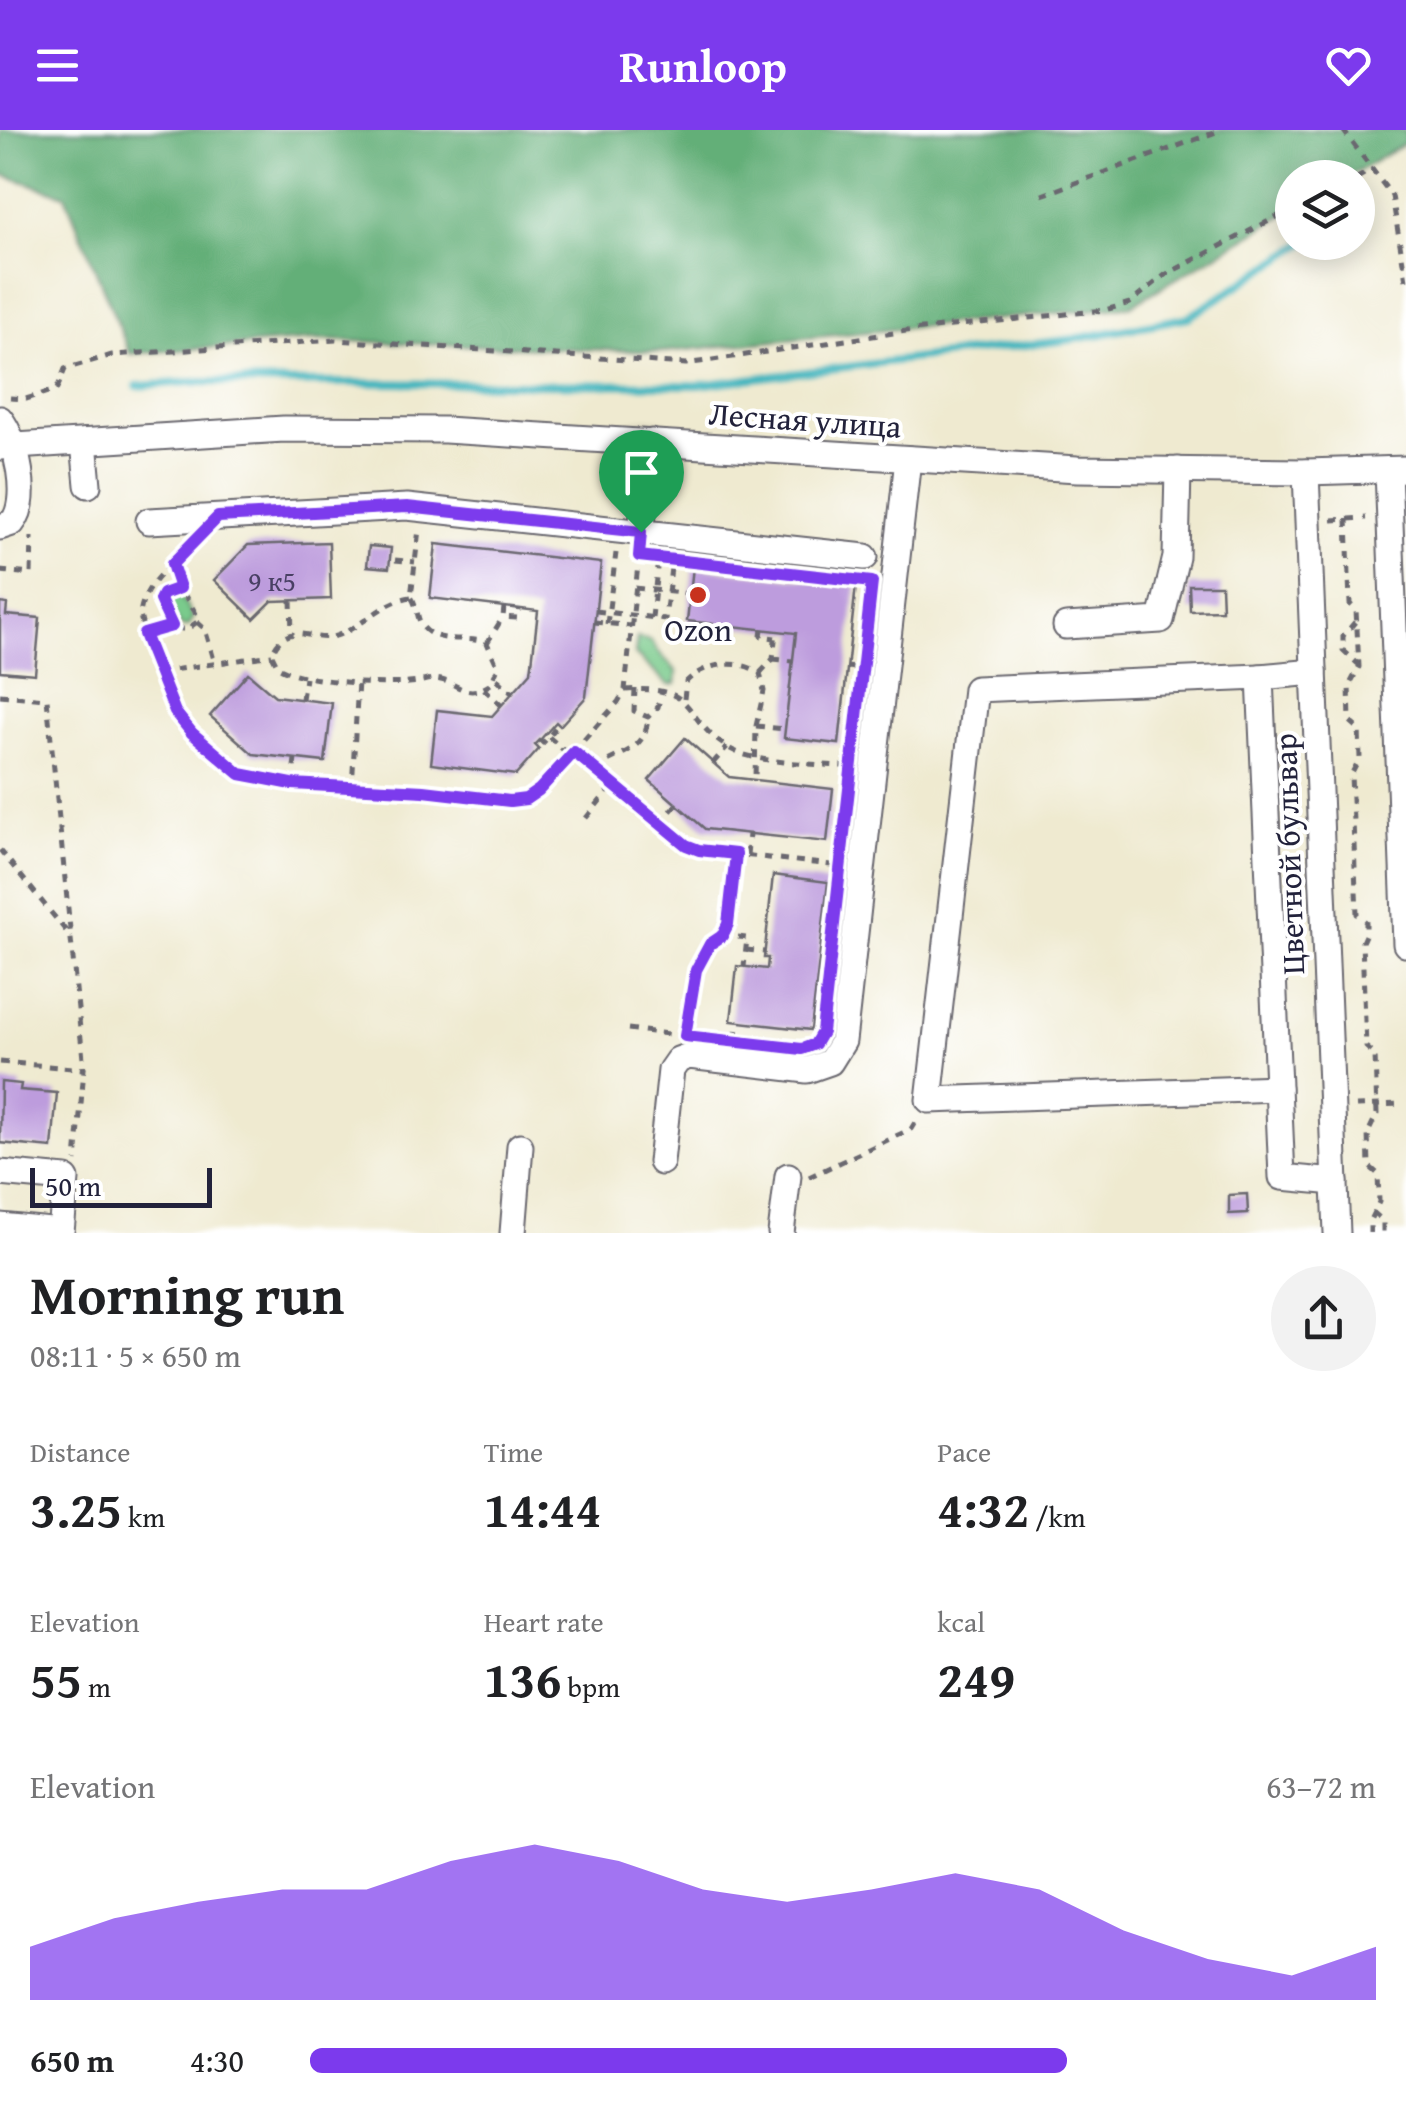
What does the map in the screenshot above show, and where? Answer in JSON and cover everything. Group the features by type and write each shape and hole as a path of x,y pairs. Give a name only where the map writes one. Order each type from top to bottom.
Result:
{"street":[{"path":"0,419 22,507 12,523 0,527"},
{"name":"Лесная улица","path":"8,446 302,430 445,430 1077,469 1397,470"},
{"path":"84,442 88,485"},
{"path":"640,544 650,442"},
{"path":"661,1162 672,1070 678,1060 689,1056 807,1070 830,1062 842,1042 908,460"},
{"path":"1066,626 1161,620 1176,557 1178,470"},
{"path":"1397,470 1406,944"},
{"name":"Цветной бульвар","path":"1306,472 1337,1233"},
{"path":"149,521 422,509 640,544 865,557"},
{"path":"1278,1088 929,1100 976,689 1260,678 1314,672"},
{"path":"1260,678 1282,1177 1335,1182"},
{"path":"512,1233 520,1146"},
{"path":"0,1172 66,1178 61,1232 0,1226"},
{"path":"781,1233 787,1180"}],"path":[{"path":"1042,195 1222,130"},
{"path":"1343,130 1367,160"},
{"path":"1375,171 1392,196 1406,280"},
{"path":"0,408 10,398 26,399 57,389 64,369 112,355 336,340 686,364 913,330 1104,310 1130,303 1165,275 1275,217"},
{"path":"0,571 31,574 30,519 22,507"},
{"path":"272,655 278,667 304,678 410,683 432,679 465,691 484,689 496,678 498,667 486,643 475,638 437,637 420,622 411,596 422,509"},
{"path":"218,517 148,588 141,601 140,616 175,712 192,733 240,774 292,784 424,791 510,801 526,799 572,754 624,690 640,544 616,553 608,624"},
{"path":"1327,520 1377,518"},
{"path":"1346,519 1350,604 1356,610 1357,620 1358,664 1349,686 1350,721 1359,729 1360,744 1360,758 1352,775 1357,914 1366,922 1362,942 1366,1047 1374,1055 1377,1105 1368,1133 1369,1166 1378,1174 1379,1202 1370,1220 1370,1233"},
{"path":"596,611 632,616 652,618 665,619 672,559 658,558 652,618"},
{"path":"395,560 416,562"},
{"path":"172,564 197,622 205,629 215,664"},
{"path":"172,626 160,600 163,594 180,588"},
{"path":"635,588 690,594"},
{"path":"272,655 281,639 292,634 322,639 340,635 411,596"},
{"path":"290,600 292,634"},
{"path":"486,643 503,616 504,607"},
{"path":"503,616 518,618 519,609"},
{"path":"1357,620 1343,636 1344,650 1358,664"},
{"path":"144,634 172,626 186,630 197,622"},
{"path":"594,622 631,626"},
{"path":"760,674 773,658 775,635 761,636 762,630"},
{"path":"159,672 272,655"},
{"path":"773,658 792,661"},
{"path":"684,700 686,682 702,670 738,664 760,674"},
{"path":"847,667 862,668"},
{"path":"755,780 756,726 764,691 760,674"},
{"path":"302,700 304,678"},
{"path":"496,678 513,693"},
{"path":"352,789 358,681"},
{"path":"484,689 502,706"},
{"path":"635,689 634,711 648,717"},
{"path":"624,690 662,691 684,700 727,747 758,756 851,767"},
{"path":"595,770 611,757 637,748 662,691"},
{"path":"0,695 47,700 84,1069 77,1150"},
{"path":"756,726 785,729"},
{"path":"540,740 543,742 549,736 554,730 551,728"},
{"path":"549,736 686,845 699,850 840,866"},
{"path":"713,763 727,747"},
{"path":"292,784 295,759"},
{"path":"586,818 614,785"},
{"path":"660,823 677,804"},
{"path":"747,856 749,834"},
{"path":"0,851 72,938"},
{"path":"628,1030 685,1036 696,970 710,944 722,936 728,924 736,854"},
{"path":"722,936 747,938 744,967"},
{"path":"746,950 765,952"},
{"path":"738,1021 735,1042 752,1044"},
{"path":"0,1062 84,1069"},
{"path":"787,1180 810,1176 911,1129 929,1100"},
{"path":"1343,1106 1402,1104"},
{"path":"1374,1212 1383,1221 1383,1233"}],"green space":[{"path":"0,130 1406,130 1406,143 1375,161 1275,160 1275,220 1130,306 664,352 314,340 130,354 65,195 0,174"},
{"path":"180,595 193,617 189,626 183,627 165,608 170,596"},
{"path":"637,638 651,641 677,672 676,684 668,685 635,654"}],"building":[{"path":"329,542 331,599 272,601 254,619 214,580 248,545"},
{"path":"436,544 601,563 586,697 560,726 556,722 535,745 539,749 516,775 431,764 437,710 492,716 531,672 538,611 430,598"},
{"path":"369,546 391,548 389,568 367,566"},
{"path":"693,567 856,585 839,744 784,738 796,633 687,621"},
{"path":"1189,585 1221,585 1222,610 1190,611"},
{"path":"0,603 7,604 6,615 40,618 35,674 0,671"},
{"path":"248,673 275,696 332,703 325,762 253,754 210,716"},
{"path":"685,738 729,777 833,789 827,842 705,829 649,780"},
{"path":"773,875 828,882 811,1030 731,1021 737,966 767,969 768,958 764,958"},
{"path":"1,1082 21,1084 20,1090 57,1093 52,1148 0,1143"},
{"path":"1247,1194 1248,1213 1229,1214 1229,1195"}],"waterway":[{"path":"137,386 192,382 698,385 1075,339 1189,317 1278,260"}],"place":[{"name":"Ozon","path":"698,595"}],"route":[{"path":"407,507 641,532 639,556 872,582 822,1032 815,1044 802,1049 685,1036 702,954 722,936 728,924 736,854 686,845 574,752 539,790 526,799 510,801 424,791 292,784 240,774 192,733 175,712 144,634 172,626 160,600 163,594 180,588 172,564 218,517 407,507"}]}
